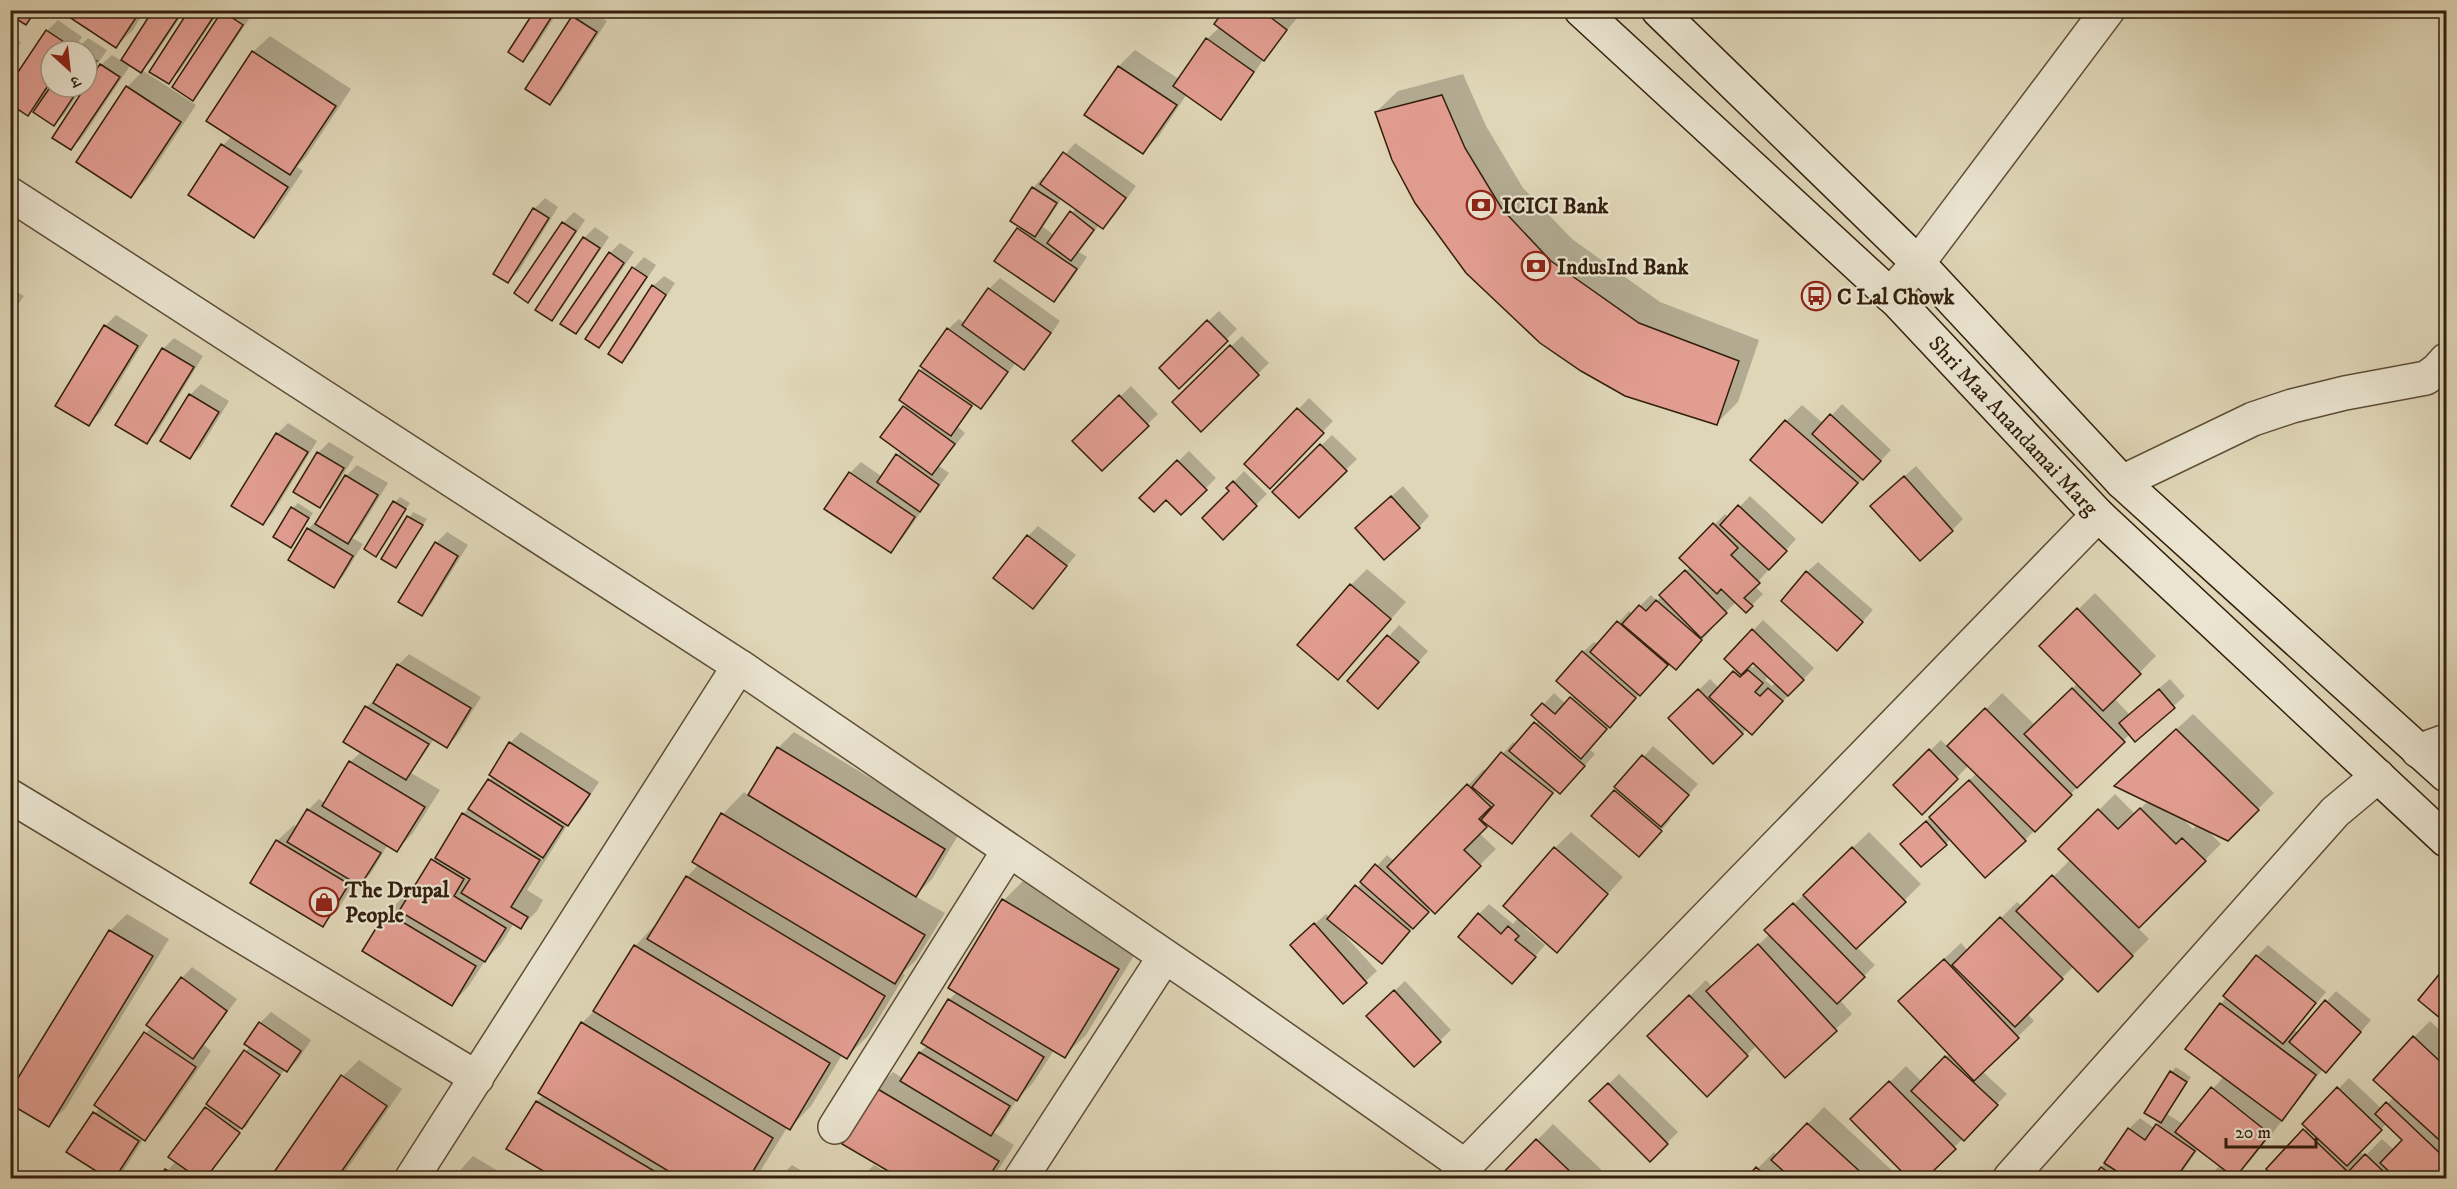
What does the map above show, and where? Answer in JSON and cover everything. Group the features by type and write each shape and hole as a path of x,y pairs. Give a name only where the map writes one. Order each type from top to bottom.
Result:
{"street":[{"name":"Shri Maa Anandamai Marg","path":"1581,10 1890,295 2098,515 2446,840"},
{"name":"Shri Maa Anandamai Marg","path":"1658,10 1918,263 2122,482 2432,746 2446,775"},
{"path":"1890,295 1918,263 2108,10"},
{"path":"10,194 739,666 1165,956 1461,1172 2098,515"},
{"path":"2122,482 2253,419 2292,406 2345,393 2426,378 2444,367"},
{"path":"412,1179 739,666"},
{"path":"2010,1179 2335,812 2378,776"},
{"path":"10,796 477,1078"},
{"path":"835,1127 1009,850"},
{"path":"1021,1179 1165,956"}],"building":[{"path":"10,10 36,10 26,25 10,15"},
{"path":"65,10 141,10 116,48 63,13"},
{"path":"153,10 183,10 141,73 121,60"},
{"path":"189,10 218,10 169,84 149,72"},
{"path":"535,10 556,10 523,62 508,52"},
{"path":"1224,10 1261,10 1287,30 1264,61 1214,24"},
{"path":"222,11 243,25 193,101 172,87"},
{"path":"572,16 597,32 550,105 525,89"},
{"path":"46,30 60,39 40,39"},
{"path":"1206,38 1254,72 1221,120 1173,86"},
{"path":"39,40 39,99 28,116 10,104 10,84"},
{"path":"252,51 336,106 290,175 206,121"},
{"path":"100,64 120,77 71,150 52,138 77,99 99,99"},
{"path":"1118,66 1177,105 1143,154 1084,115"},
{"path":"126,86 181,122 131,198 76,162"},
{"path":"1442,95 1465,148 1502,209 1551,261 1639,323 1739,361 1717,425 1625,396 1581,371 1540,343 1466,273 1415,203 1392,160 1375,112"},
{"path":"42,99 72,99 54,126 33,112"},
{"path":"221,144 288,187 254,238 188,195"},
{"path":"1063,152 1126,198 1103,229 1040,184"},
{"path":"1032,187 1057,203 1035,237 1010,221"},
{"path":"533,208 549,218 508,283 493,274"},
{"path":"1070,211 1094,230 1071,261 1047,243"},
{"path":"562,222 576,231 528,303 514,293"},
{"path":"1017,228 1077,269 1054,302 994,261"},
{"path":"583,237 600,248 552,321 535,310"},
{"path":"609,252 624,263 576,334 560,324"},
{"path":"632,267 647,277 599,348 585,339"},
{"path":"652,285 666,295 622,363 608,354"},
{"path":"988,288 1051,333 1024,370 962,325"},
{"path":"1207,320 1228,341 1179,389 1159,368"},
{"path":"104,325 138,346 89,426 55,406"},
{"path":"947,328 1008,372 981,409 920,366"},
{"path":"1230,345 1259,375 1201,432 1172,402"},
{"path":"162,348 194,367 147,444 115,425"},
{"path":"919,370 972,406 951,436 899,400"},
{"path":"189,394 219,412 190,459 160,441"},
{"path":"1119,395 1149,426 1102,471 1072,441"},
{"path":"903,406 955,444 932,475 880,437"},
{"path":"1297,408 1324,433 1270,489 1244,464"},
{"path":"1830,414 1881,461 1863,480 1812,434"},
{"path":"1785,420 1858,483 1822,523 1750,460"},
{"path":"276,433 308,452 263,525 231,506"},
{"path":"1320,444 1347,471 1299,518 1272,492"},
{"path":"317,452 344,468 320,508 293,492"},
{"path":"896,454 939,485 920,512 877,482"},
{"path":"1177,460 1207,490 1181,515 1166,500 1154,512 1139,498"},
{"path":"849,472 915,517 891,553 824,509"},
{"path":"345,475 378,495 348,544 315,524"},
{"path":"1904,476 1953,531 1920,561 1870,506"},
{"path":"1233,481 1257,506 1223,540 1202,518 1229,491 1226,488"},
{"path":"1391,496 1420,528 1384,560 1355,528"},
{"path":"393,501 406,509 376,557 364,549"},
{"path":"1738,505 1787,551 1769,570 1720,525"},
{"path":"291,507 309,518 291,548 273,537"},
{"path":"407,516 423,525 396,568 381,559"},
{"path":"1713,523 1738,548 1731,555 1760,583 1744,598 1753,606 1746,613 1721,589 1717,594 1679,558"},
{"path":"307,528 353,556 334,588 288,560"},
{"path":"1027,535 1067,566 1033,609 993,578"},
{"path":"435,542 458,556 422,616 398,602"},
{"path":"1685,570 1727,613 1701,638 1659,595"},
{"path":"1806,571 1863,622 1837,651 1781,601"},
{"path":"1350,584 1391,619 1338,680 1297,645"},
{"path":"1656,600 1702,640 1676,670 1622,624 1639,605 1646,611"},
{"path":"2077,608 2141,674 2103,711 2039,646"},
{"path":"1617,621 1668,665 1640,696 1590,652"},
{"path":"1752,629 1804,680 1788,696 1753,663 1741,675 1724,659"},
{"path":"1387,635 1419,662 1378,709 1347,681"},
{"path":"1582,651 1636,698 1610,728 1556,681"},
{"path":"397,664 471,708 447,748 373,703"},
{"path":"1748,670 1763,683 1755,692 1760,696 1768,688 1783,701 1752,735 1709,697 1733,671 1740,677"},
{"path":"2072,688 2125,742 2077,788 2024,734"},
{"path":"1698,689 1743,734 1713,764 1668,718"},
{"path":"2159,689 2175,708 2135,742 2119,723"},
{"path":"1570,697 1607,729 1581,759 1531,715 1542,703 1555,714"},
{"path":"365,706 429,744 406,780 343,742"},
{"path":"1985,708 2072,795 2035,832 1947,746"},
{"path":"1534,722 1585,766 1560,794 1509,751"},
{"path":"2176,729 2259,810 2228,841 2114,786"},
{"path":"509,742 590,794 568,826 489,775"},
{"path":"777,747 945,849 916,897 748,795"},
{"path":"1929,749 1958,779 1922,815 1893,785"},
{"path":"1501,752 1553,793 1512,844 1481,820 1494,805 1472,787"},
{"path":"1642,755 1689,795 1661,827 1614,787"},
{"path":"349,761 425,807 397,852 322,806"},
{"path":"488,779 563,827 543,858 468,809"},
{"path":"1969,780 2026,841 1985,878 1929,817"},
{"path":"1467,784 1491,807 1479,819 1487,827 1464,850 1481,866 1435,914 1387,867"},
{"path":"1614,790 1662,831 1639,857 1591,816"},
{"path":"2140,808 2176,844 2182,838 2206,861 2139,928 2058,849 2098,809 2118,829"},
{"path":"307,809 381,853 360,886 287,842"},
{"path":"462,813 540,860 511,907 528,917 521,929 461,893 470,879 435,858"},
{"path":"721,813 925,935 895,984 692,862"},
{"path":"1926,821 1947,845 1921,867 1900,844"},
{"path":"276,840 349,884 323,927 250,883"},
{"path":"1554,847 1608,894 1557,953 1503,906"},
{"path":"1852,847 1906,902 1856,949 1803,895"},
{"path":"431,859 464,879 454,896 506,928 485,962 399,911"},
{"path":"1375,864 1429,912 1413,929 1360,882"},
{"path":"2052,875 2133,956 2098,992 2016,911"},
{"path":"686,876 885,996 847,1059 647,939"},
{"path":"1355,885 1410,931 1382,964 1327,919"},
{"path":"1002,899 1119,969 1065,1058 948,988"},
{"path":"1793,903 1865,977 1837,1004 1764,930"},
{"path":"386,912 476,966 452,1006 362,951"},
{"path":"1478,913 1501,934 1508,926 1519,936 1515,940 1536,957 1512,984 1458,937"},
{"path":"2000,917 2063,979 2015,1027 1952,965"},
{"path":"1314,923 1367,983 1343,1004 1290,945"},
{"path":"109,930 153,956 49,1127 10,1104 10,1091"},
{"path":"1758,944 1837,1031 1785,1078 1706,991"},
{"path":"634,945 830,1063 790,1130 593,1011"},
{"path":"2256,955 2316,1003 2283,1044 2223,996"},
{"path":"1944,959 2019,1038 1974,1081 1898,1001"},
{"path":"2446,966 2446,1023 2418,1000"},
{"path":"181,977 227,1011 193,1059 146,1025"},
{"path":"1394,990 1441,1042 1414,1067 1366,1016"},
{"path":"1689,995 1748,1056 1707,1097 1647,1036"},
{"path":"948,999 1044,1057 1017,1101 921,1043"},
{"path":"2325,1000 2361,1032 2326,1073 2289,1042"},
{"path":"2220,1003 2316,1075 2282,1121 2185,1049"},
{"path":"259,1022 301,1051 287,1072 244,1044"},
{"path":"581,1022 773,1138 749,1178 680,1178 538,1093"},
{"path":"144,1032 196,1067 145,1141 94,1105"},
{"path":"2413,1036 2446,1067 2446,1146 2373,1080"},
{"path":"244,1050 280,1075 242,1129 206,1104"},
{"path":"919,1052 1010,1106 991,1136 900,1081"},
{"path":"1945,1056 1998,1105 1964,1141 1911,1091"},
{"path":"2170,1071 2187,1082 2161,1123 2144,1113"},
{"path":"341,1075 387,1106 337,1178 270,1178"},
{"path":"1889,1081 1956,1149 1926,1178 1908,1178 1850,1119"},
{"path":"1608,1083 1668,1144 1650,1162 1589,1101"},
{"path":"2211,1087 2270,1134 2235,1178 2175,1132"},
{"path":"2337,1087 2382,1130 2347,1166 2302,1124"},
{"path":"876,1088 999,1161 988,1178 900,1178 842,1144"},
{"path":"536,1101 666,1178 555,1178 506,1149"},
{"path":"2386,1102 2446,1159 2446,1168 2437,1178 2396,1178 2380,1163 2402,1140 2375,1114"},
{"path":"205,1107 240,1133 206,1178 198,1178 168,1157"},
{"path":"93,1112 139,1141 115,1178 107,1178 66,1152"},
{"path":"1807,1123 1867,1178 1791,1178 1771,1160"},
{"path":"2156,1124 2195,1151 2176,1178 2127,1178 2104,1163 2128,1128 2145,1140"},
{"path":"2303,1129 2348,1172 2365,1154 2383,1171 2377,1178 2276,1178 2266,1169"},
{"path":"1536,1139 1577,1178 1498,1178"},
{"path":"1756,1167 1768,1178 1746,1178"},
{"path":"2101,1167 2116,1178 2092,1178"},
{"path":"165,1169 179,1178 159,1178"},
{"path":"456,1171 468,1178 451,1178"}],"place":[{"name":"ICICI Bank","path":"1481,205"},
{"name":"IndusInd Bank","path":"1536,266"},
{"name":"C Lal Chowk","path":"1816,296"},
{"name":"The Drupal People","path":"324,902"}]}
